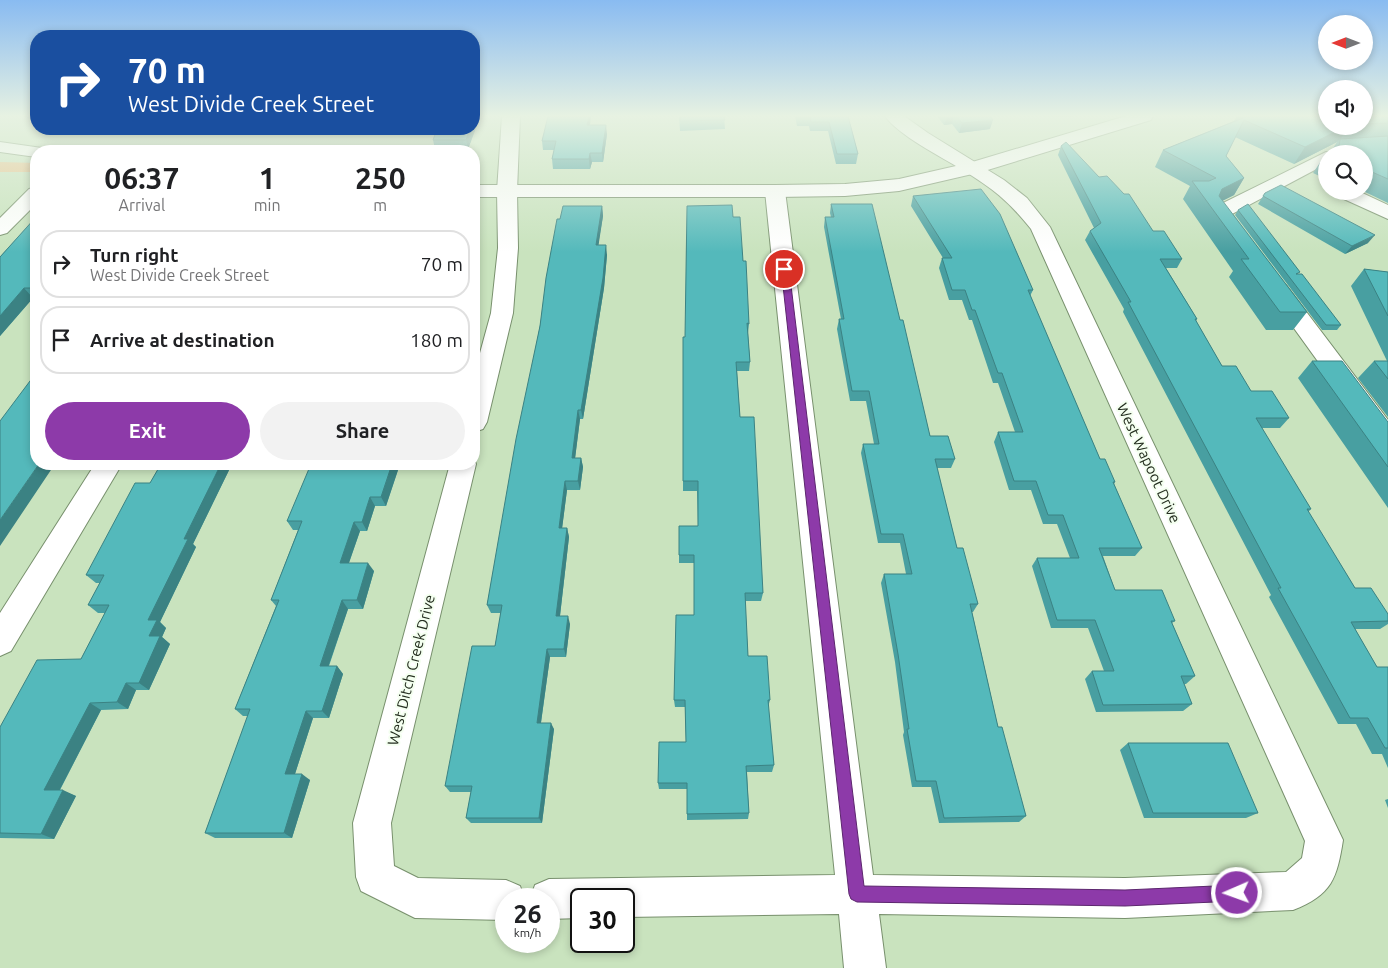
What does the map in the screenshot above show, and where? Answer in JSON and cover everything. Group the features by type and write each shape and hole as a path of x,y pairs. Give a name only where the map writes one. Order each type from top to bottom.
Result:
{"street":[{"path":"480,399 502,313 508,248 509,161"},
{"name":"West Wapoot Drive","path":"857,894 1125,898 1293,891 1319,869 1324,840 1040,227 1014,196 962,161"},
{"path":"480,191 845,190 900,185 996,161"},
{"path":"1249,252 1220,212 1318,161"},
{"path":"1299,171 1318,180"},
{"path":"775,191 865,968"},
{"path":"0,230 30,199"},
{"path":"1361,200 1388,213"},
{"path":"1266,275 1388,439"},
{"path":"0,641 105,470"},
{"name":"West Ditch Creek Drive","path":"461,470 372,823 375,877 415,898 495,900"},
{"path":"560,899 857,894"}],"shaded area":[{"path":"0,162 30,163 30,172 0,172"}],"building":[{"path":"1069,161 1084,161 1099,177 1107,176 1124,194 1129,194 1153,231 1164,231 1182,259 1160,259 1197,319 1195,319 1222,366 1236,366 1251,391 1272,391 1289,418 1256,418 1311,509 1307,509 1355,588 1371,588 1388,614 1388,621 1351,622 1377,667 1388,667 1388,748 1385,748 1368,718 1350,718 1278,588 1281,588 1128,302 1131,302 1090,231 1101,223"},
{"path":"1184,161 1230,161 1244,178 1222,189 1219,196 1307,312 1280,312 1241,259 1249,259 1192,181 1209,181 1216,178"},
{"path":"1373,161 1388,161 1388,179 1373,172"},
{"path":"1281,185 1375,235 1352,246 1263,196 1265,193"},
{"path":"981,189 1000,214 1033,290 1028,290 1100,459 1105,459 1142,548 1099,548 1115,590 1162,590 1175,621 1171,621 1195,676 1181,676 1192,704 1103,705 1092,671 1114,671 1095,620 1057,620 1037,558 1079,558 1063,515 1048,515 1036,481 1014,481 998,432 1023,432 1002,373 998,373 975,310 972,310 965,290 952,290 942,258 952,258 913,196"},
{"path":"831,204 872,204 900,320 903,320 930,436 948,436 955,459 935,459 957,548 963,548 978,604 970,604 998,727 1002,727 1026,816 944,818 936,781 916,781 907,729 909,729 898,654 884,574 912,574 903,534 881,534 863,444 879,444 869,391 852,391 839,319 844,319 825,217 834,217"},
{"path":"1248,204 1300,272 1296,274 1302,274 1341,325 1326,325 1238,210"},
{"path":"732,205 733,217 740,217 743,261 746,261 750,362 736,362 740,417 754,417 763,593 745,593 748,656 767,656 770,700 768,700 774,765 746,766 749,813 687,814 687,783 658,783 659,742 686,742 685,700 674,700 676,615 694,615 694,555 679,555 679,526 698,526 698,481 683,481 683,337 685,337 687,206"},
{"path":"563,206 602,206 596,245 606,245 603,278 581,410 578,410 572,458 581,458 578,481 565,481 559,528 567,528 556,616 568,616 564,649 547,649 537,723 551,723 539,818 466,818 472,786 445,786 472,646 495,646 502,605 487,605 516,439 540,326 546,278 557,219 560,219"},
{"path":"30,224 30,288 24,288 0,316 0,257"},
{"path":"1364,269 1388,272 1388,316"},
{"path":"1312,361 1342,361 1388,422 1388,467"},
{"path":"1374,361 1388,361 1388,379"},
{"path":"30,381 30,470 35,470 0,520 0,421"},
{"path":"158,470 218,470 184,539 188,539 148,620 157,620 149,636 160,636 139,683 126,683 117,702 90,703 44,790 63,790 41,834 0,833 0,727 37,660 81,659 109,605 88,605 104,575 86,575 135,483 150,483"},
{"path":"308,470 390,470 381,497 370,497 362,522 354,522 340,563 368,563 357,600 342,600 320,666 337,666 322,711 306,711 285,774 302,774 284,833 205,833 250,709 235,709 279,600 271,600 302,521 287,521"},
{"path":"1128,743 1228,743 1258,813 1153,813"}],"route":[{"path":"784,269 857,894 1125,898 1237,893"}]}
